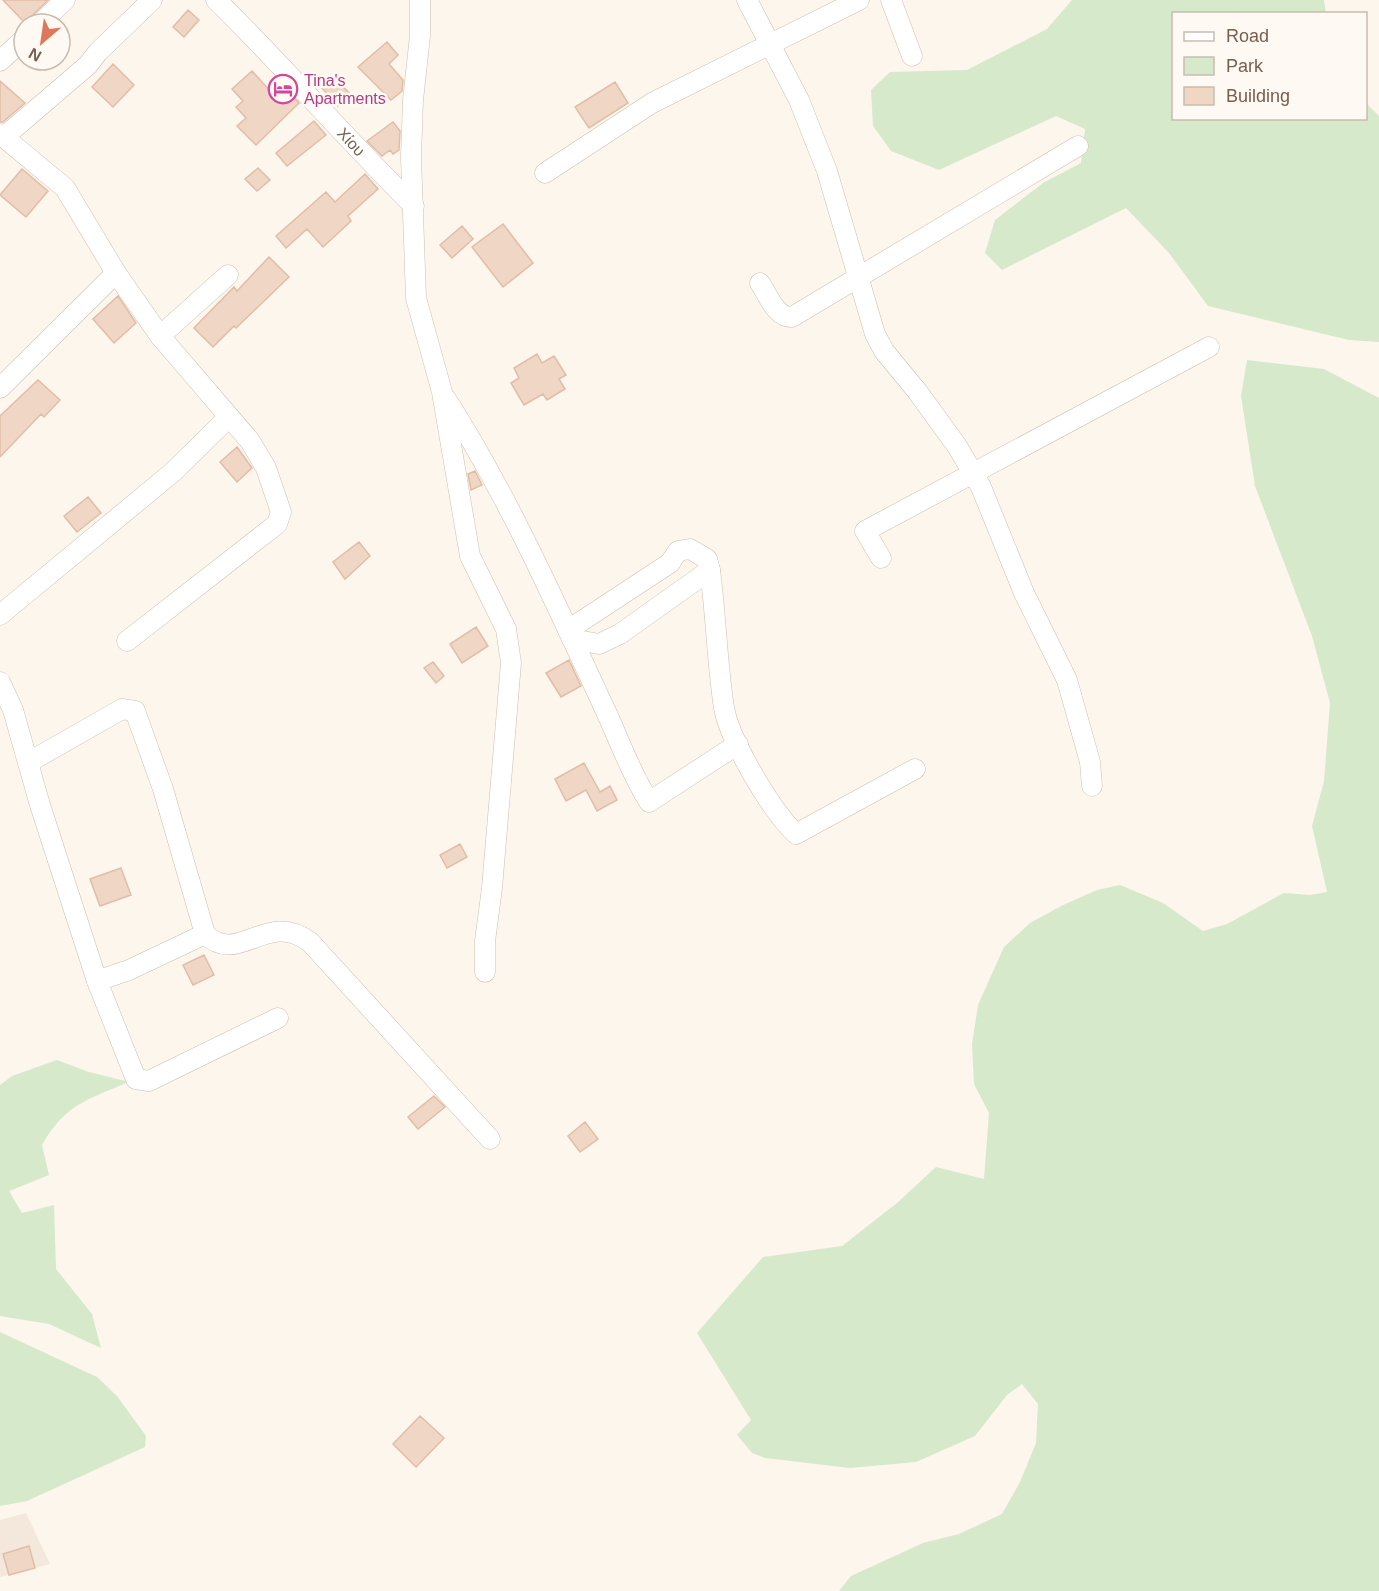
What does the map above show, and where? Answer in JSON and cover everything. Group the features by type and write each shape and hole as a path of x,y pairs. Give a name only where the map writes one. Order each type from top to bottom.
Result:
{"street":[{"path":"52,12 65,0"},
{"path":"127,641 281,518 266,468 250,441 160,336 116,273 65,188 2,135 88,65 98,52 152,0"},
{"name":"Χίου","path":"216,0 276,58 352,145 414,206"},
{"path":"420,0 420,36 413,100 411,157 416,298 442,392 470,556 506,629 511,663 492,888 485,941 485,972"},
{"path":"747,0 799,100 827,171 875,334 884,351 918,391 981,487 1024,593 1067,680 1090,762 1092,786"},
{"path":"544,173 652,103 859,0"},
{"path":"891,0 912,56"},
{"path":"0,61 12,50"},
{"path":"760,283 780,314 792,317 858,275 1078,146"},
{"path":"0,388 116,273"},
{"path":"160,336 228,275"},
{"path":"881,558 865,531 1209,347"},
{"path":"442,392 476,446 523,533 633,777 649,802 738,744"},
{"path":"0,615 173,472 229,417"},
{"path":"570,634 670,563 678,551 690,549 706,559 710,570 724,709 738,744 769,800 796,834 915,769"},
{"path":"570,634 599,644 620,634 710,570"},
{"path":"0,682 13,710 40,806 97,981 134,1075 140,1081 149,1081 278,1018"},
{"path":"29,762 122,709 135,711 163,789 205,934 213,942 232,946 273,931 299,934 310,942 490,1139"},
{"path":"97,981 129,970 205,934"}],"shaded area":[{"path":"26,1513 50,1564 0,1577 0,1520"}],"green space":[{"path":"1072,0 1324,0 1326,12 1172,12 1172,120 1367,120 1367,104 1379,116 1379,342 1349,340 1208,306 1169,253 1126,208 1002,270 985,253 995,220 1043,183 1081,163 1085,129 1056,116 939,170 891,151 873,126 871,90 890,72 967,70 1047,29"},
{"path":"1247,360 1324,369 1379,398 1379,1591 839,1591 851,1576 923,1543 959,1534 1002,1514 1020,1482 1036,1443 1038,1404 1022,1384 1007,1395 975,1436 916,1462 850,1468 765,1458 752,1453 737,1435 751,1420 697,1333 763,1257 842,1246 897,1203 936,1167 984,1179 989,1113 974,1084 972,1044 978,1005 1004,947 1030,923 1097,890 1120,885 1163,903 1203,931 1227,924 1284,893 1310,895 1327,892 1312,826 1324,781 1330,703 1312,636 1255,486 1241,396"},
{"path":"57,1060 89,1072 129,1082 79,1104 60,1120 42,1145 49,1175 9,1191 22,1213 54,1205 56,1269 92,1314 101,1348 49,1324 0,1316 0,1085 12,1076"},
{"path":"0,1332 97,1377 117,1396 146,1436 145,1447 27,1501 0,1506"}],"building":[{"path":"3,0 48,0 36,12 14,12"},
{"path":"188,10 199,20 184,37 173,27"},
{"path":"387,42 398,55 389,64 403,80 402,91 391,100 358,67"},
{"path":"113,64 134,85 113,107 92,87"},
{"path":"252,71 271,92 280,83 299,103 256,145 237,126 246,118 236,107 243,101 232,89"},
{"path":"333,76 351,95 338,106 321,87"},
{"path":"0,81 25,103 3,122 0,122"},
{"path":"615,82 628,103 589,128 575,107"},
{"path":"314,121 326,135 287,166 276,153"},
{"path":"393,122 400,131 399,150 393,154 390,150 382,156 367,141"},
{"path":"258,168 270,180 257,191 245,179"},
{"path":"22,169 48,191 26,217 0,195"},
{"path":"365,174 378,189 348,216 351,221 323,247 307,229 286,248 276,236 326,192 335,202"},
{"path":"503,224 533,263 503,287 472,247"},
{"path":"462,226 473,239 452,258 440,245"},
{"path":"269,257 289,277 213,347 194,328 234,287 237,291"},
{"path":"118,296 136,323 114,343 93,319"},
{"path":"537,354 542,363 554,356 566,375 559,379 565,389 547,400 543,394 524,405 511,383 519,378 514,368"},
{"path":"38,380 60,400 44,417 41,414 0,457 0,416"},
{"path":"237,447 252,468 237,482 220,462"},
{"path":"475,471 482,485 471,490 468,474"},
{"path":"88,497 101,513 77,532 64,516"},
{"path":"359,542 370,556 345,579 333,562"},
{"path":"476,627 488,646 462,663 450,644"},
{"path":"569,660 581,686 561,697 546,673"},
{"path":"433,662 444,676 436,683 424,668"},
{"path":"584,763 600,792 610,786 617,800 597,811 586,790 566,801 555,779"},
{"path":"460,844 467,857 447,868 440,855"},
{"path":"121,868 131,895 100,906 90,879"},
{"path":"204,955 214,975 193,985 183,965"},
{"path":"434,1096 445,1107 418,1129 408,1117"},
{"path":"585,1122 598,1139 580,1152 568,1136"},
{"path":"420,1416 444,1438 416,1467 393,1444"},
{"path":"29,1546 35,1568 9,1575 3,1554"}],"place":[{"name":"Tina's Apartments","path":"283,89"}]}
